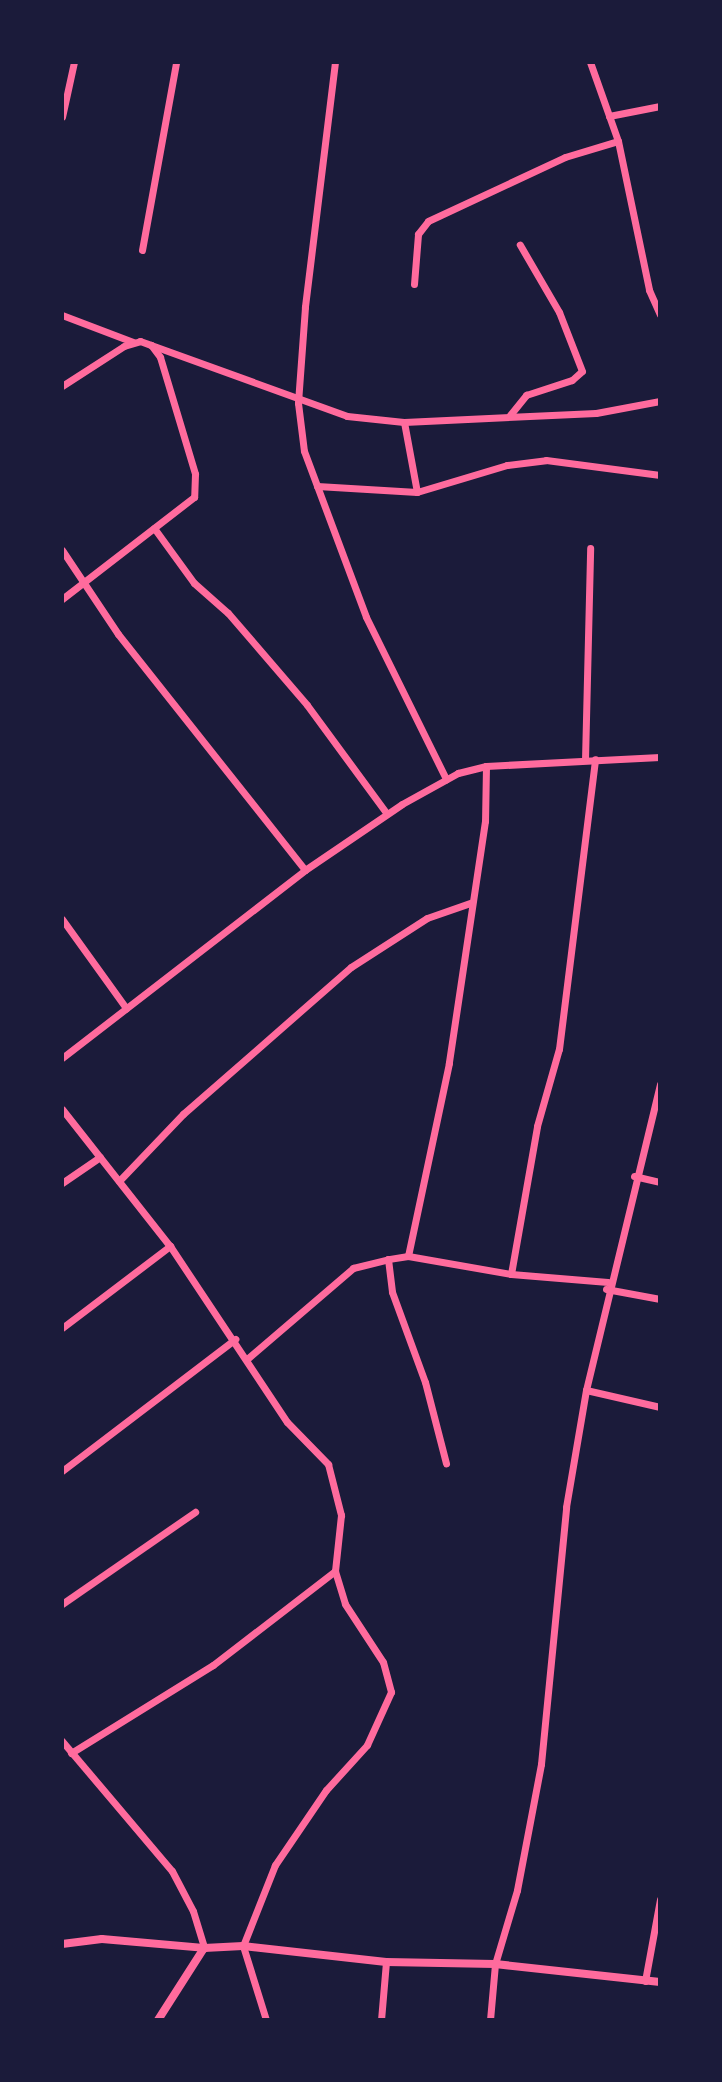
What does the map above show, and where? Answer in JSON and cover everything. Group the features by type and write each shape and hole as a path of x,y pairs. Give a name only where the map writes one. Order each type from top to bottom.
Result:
{"street":[{"path":"62,117 74,62"},
{"path":"142,250 176,62"},
{"path":"335,62 316,198 298,403 304,451 366,617 446,779"},
{"path":"590,62 618,141 649,290 660,315"},
{"path":"609,116 660,106"},
{"path":"414,284 418,234 428,221 565,157 618,141"},
{"path":"510,415 526,395 572,380 582,371 559,312 520,245"},
{"path":"62,315 133,342 151,345 298,403 347,416 404,422 596,413 660,401"},
{"path":"62,386 133,342"},
{"path":"62,599 194,497 195,474 160,357 151,345"},
{"path":"404,422 417,492"},
{"path":"317,486 417,492 529,461 660,475"},
{"path":"154,528 194,583 228,613 307,705 387,814"},
{"path":"585,760 590,548"},
{"path":"62,550 82,583 305,870"},
{"path":"62,1058 305,870 387,814 446,779 486,766 660,757"},
{"path":"511,1274 537,1126 559,1049 595,759"},
{"path":"408,1256 449,1063 470,903 485,821 486,766"},
{"path":"119,1181 183,1114 351,967 427,918 470,903"},
{"path":"62,919 126,1008"},
{"path":"490,2020 495,1964 517,1890 541,1764 566,1507 586,1390 607,1285 660,1084"},
{"path":"62,1109 170,1246 235,1339 287,1422 328,1464 341,1515 335,1571 345,1604 383,1662 388,1702 367,1745 326,1790 275,1865 243,1946 266,2020"},
{"path":"62,1183 100,1157"},
{"path":"634,1176 660,1182"},
{"path":"62,1328 170,1246"},
{"path":"247,1359 353,1268 408,1256 511,1274 607,1285 660,1299"},
{"path":"388,1259 400,1323 419,1362 446,1463"},
{"path":"62,1471 235,1339"},
{"path":"586,1390 660,1407"},
{"path":"62,1604 195,1512"},
{"path":"71,1753 213,1665 335,1571"},
{"path":"62,1741 172,1871 193,1911 204,1948 158,2020"},
{"path":"645,1981 660,1899"},
{"path":"62,1944 102,1939 204,1948 243,1946 386,1962 495,1964 660,1982"},
{"path":"381,2020 386,1962"}]}
